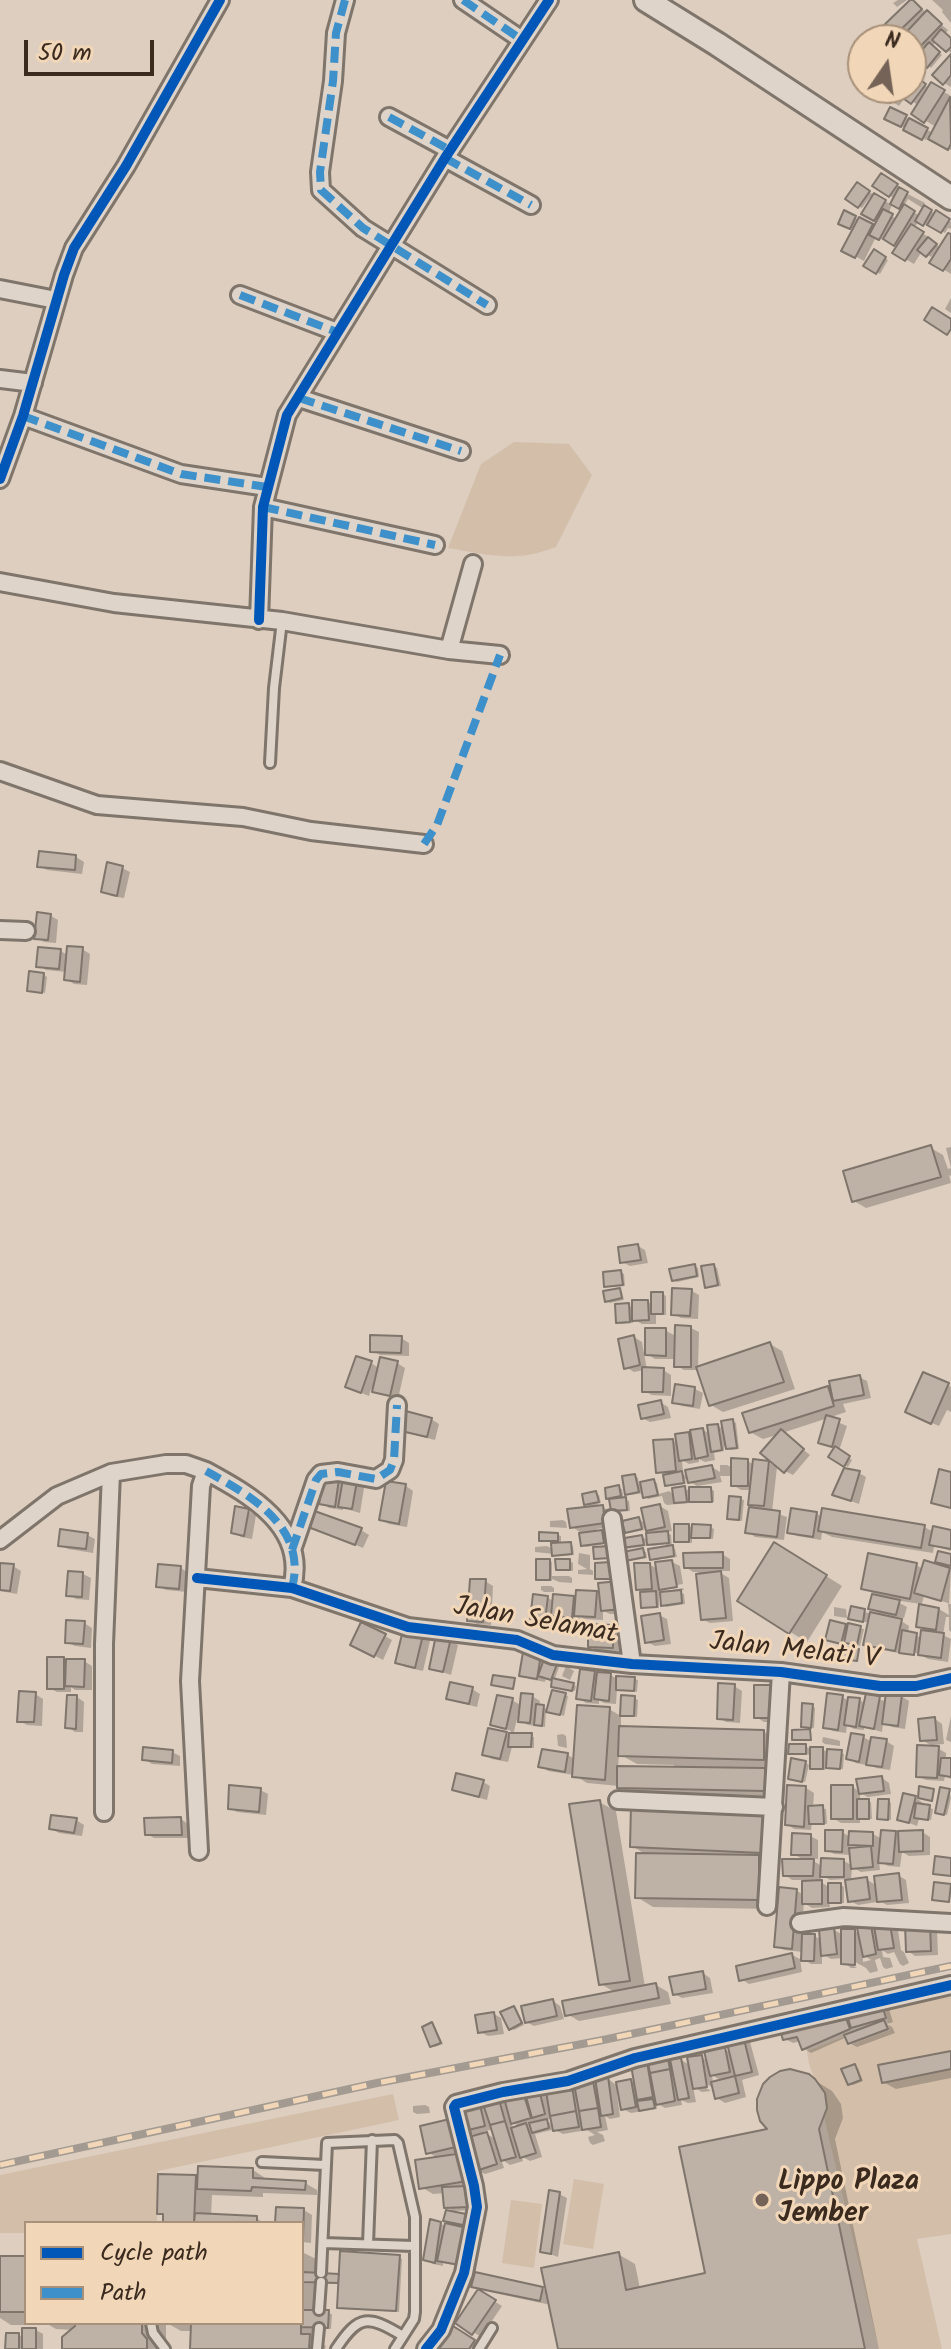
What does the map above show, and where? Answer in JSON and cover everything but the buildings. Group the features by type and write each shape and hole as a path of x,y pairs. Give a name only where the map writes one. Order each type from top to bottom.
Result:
{"main road":[{"path":"646,0 951,198"}],"street":[{"path":"0,479 23,416 74,248 126,166 220,0"},
{"path":"345,0 336,33 333,81 320,172 321,190 363,228 487,305"},
{"path":"463,0 522,40"},
{"path":"259,620 263,507 287,415 448,154 549,0"},
{"path":"389,117 531,205"},
{"path":"0,289 56,300"},
{"path":"240,295 337,332"},
{"path":"0,379 33,383"},
{"path":"299,398 461,451"},
{"path":"23,416 181,474 267,487"},
{"path":"263,507 435,545"},
{"path":"449,650 473,564"},
{"path":"0,582 114,603 282,621 449,650 500,655"},
{"path":"0,771 97,805 243,817 311,831 424,844"},
{"path":"0,930 26,931"},
{"path":"292,1588 292,1550 316,1480 321,1474 338,1472 376,1479 390,1470 394,1460 397,1405"},
{"path":"0,1540 57,1496 111,1473 186,1464 206,1471 260,1503 275,1519 292,1550"},
{"path":"199,1851 190,1681 201,1486 206,1471"},
{"path":"104,1812 104,1644 111,1473"},
{"path":"612,1519 632,1664"},
{"name":"Jalan Selamat","path":"197,1578 292,1588 408,1627 517,1640 553,1655 632,1664"},
{"name":"Jalan Melati V","path":"632,1664 781,1672 880,1686 916,1686 951,1678"},
{"path":"767,1906 781,1672"},
{"path":"618,1800 774,1807"},
{"path":"800,1923 844,1917 951,1923"},
{"path":"426,2349 441,2330 464,2273 477,2207 454,2107 456,2104 568,2081 635,2058 951,1985"}],"lane":[{"path":"270,763 282,621"},
{"path":"368,2244 372,2140"},
{"path":"319,2310 327,2143 392,2140 398,2143 415,2217 414,2319 395,2349"},
{"path":"262,2162 325,2165"},
{"path":"323,2243 414,2246"},
{"path":"336,2349 355,2324 363,2322 385,2325 403,2336"},
{"path":"151,2325 153,2333 165,2349"},
{"path":"317,2349 319,2328"},
{"path":"479,2349 492,2328"}],"shaded area":[{"path":"514,442 569,444 592,475 556,547 515,556 448,548 481,464"},
{"path":"951,1996 951,2234 917,2239 942,2349 879,2349 824,2117 825,2097 811,2070 807,2051 843,2037 848,2046 890,2030 885,2009"},
{"path":"393,2094 399,2120 158,2171 157,2221 24,2221 24,2233 0,2233 0,2175"},
{"path":"574,2179 604,2184 593,2249 563,2244"},
{"path":"511,2200 542,2204 534,2268 502,2263"}],"railway":[{"path":"0,2165 377,2083 603,2040 951,1966"}],"marked path":[{"path":"345,0 336,33 333,81 320,172 321,190 363,228 487,305"},
{"path":"463,0 522,40"},
{"path":"389,117 450,150"},
{"path":"445,158 531,205"},
{"path":"240,295 337,332"},
{"path":"299,398 461,451"},
{"path":"23,416 181,474 267,487"},
{"path":"263,507 435,545"},
{"path":"424,844 437,825 500,655"},
{"path":"292,1550 316,1480 321,1474 338,1472 376,1479 390,1470 394,1460 397,1405"},
{"path":"206,1471 257,1502 272,1516 292,1547 295,1566 292,1588"}],"cycle path":[{"path":"0,479 23,416 74,248 126,166 220,0"},
{"path":"259,620 263,507 287,415 445,158 549,0"},
{"path":"197,1578 292,1588 408,1627 517,1640 553,1655 632,1664 781,1672 880,1686 916,1686 951,1678"},
{"path":"426,2349 441,2330 464,2273 477,2207 454,2107 456,2104 568,2081 635,2058 951,1985"}],"place":[{"name":"Lippo Plaza Jember","path":"762,2200"}]}
